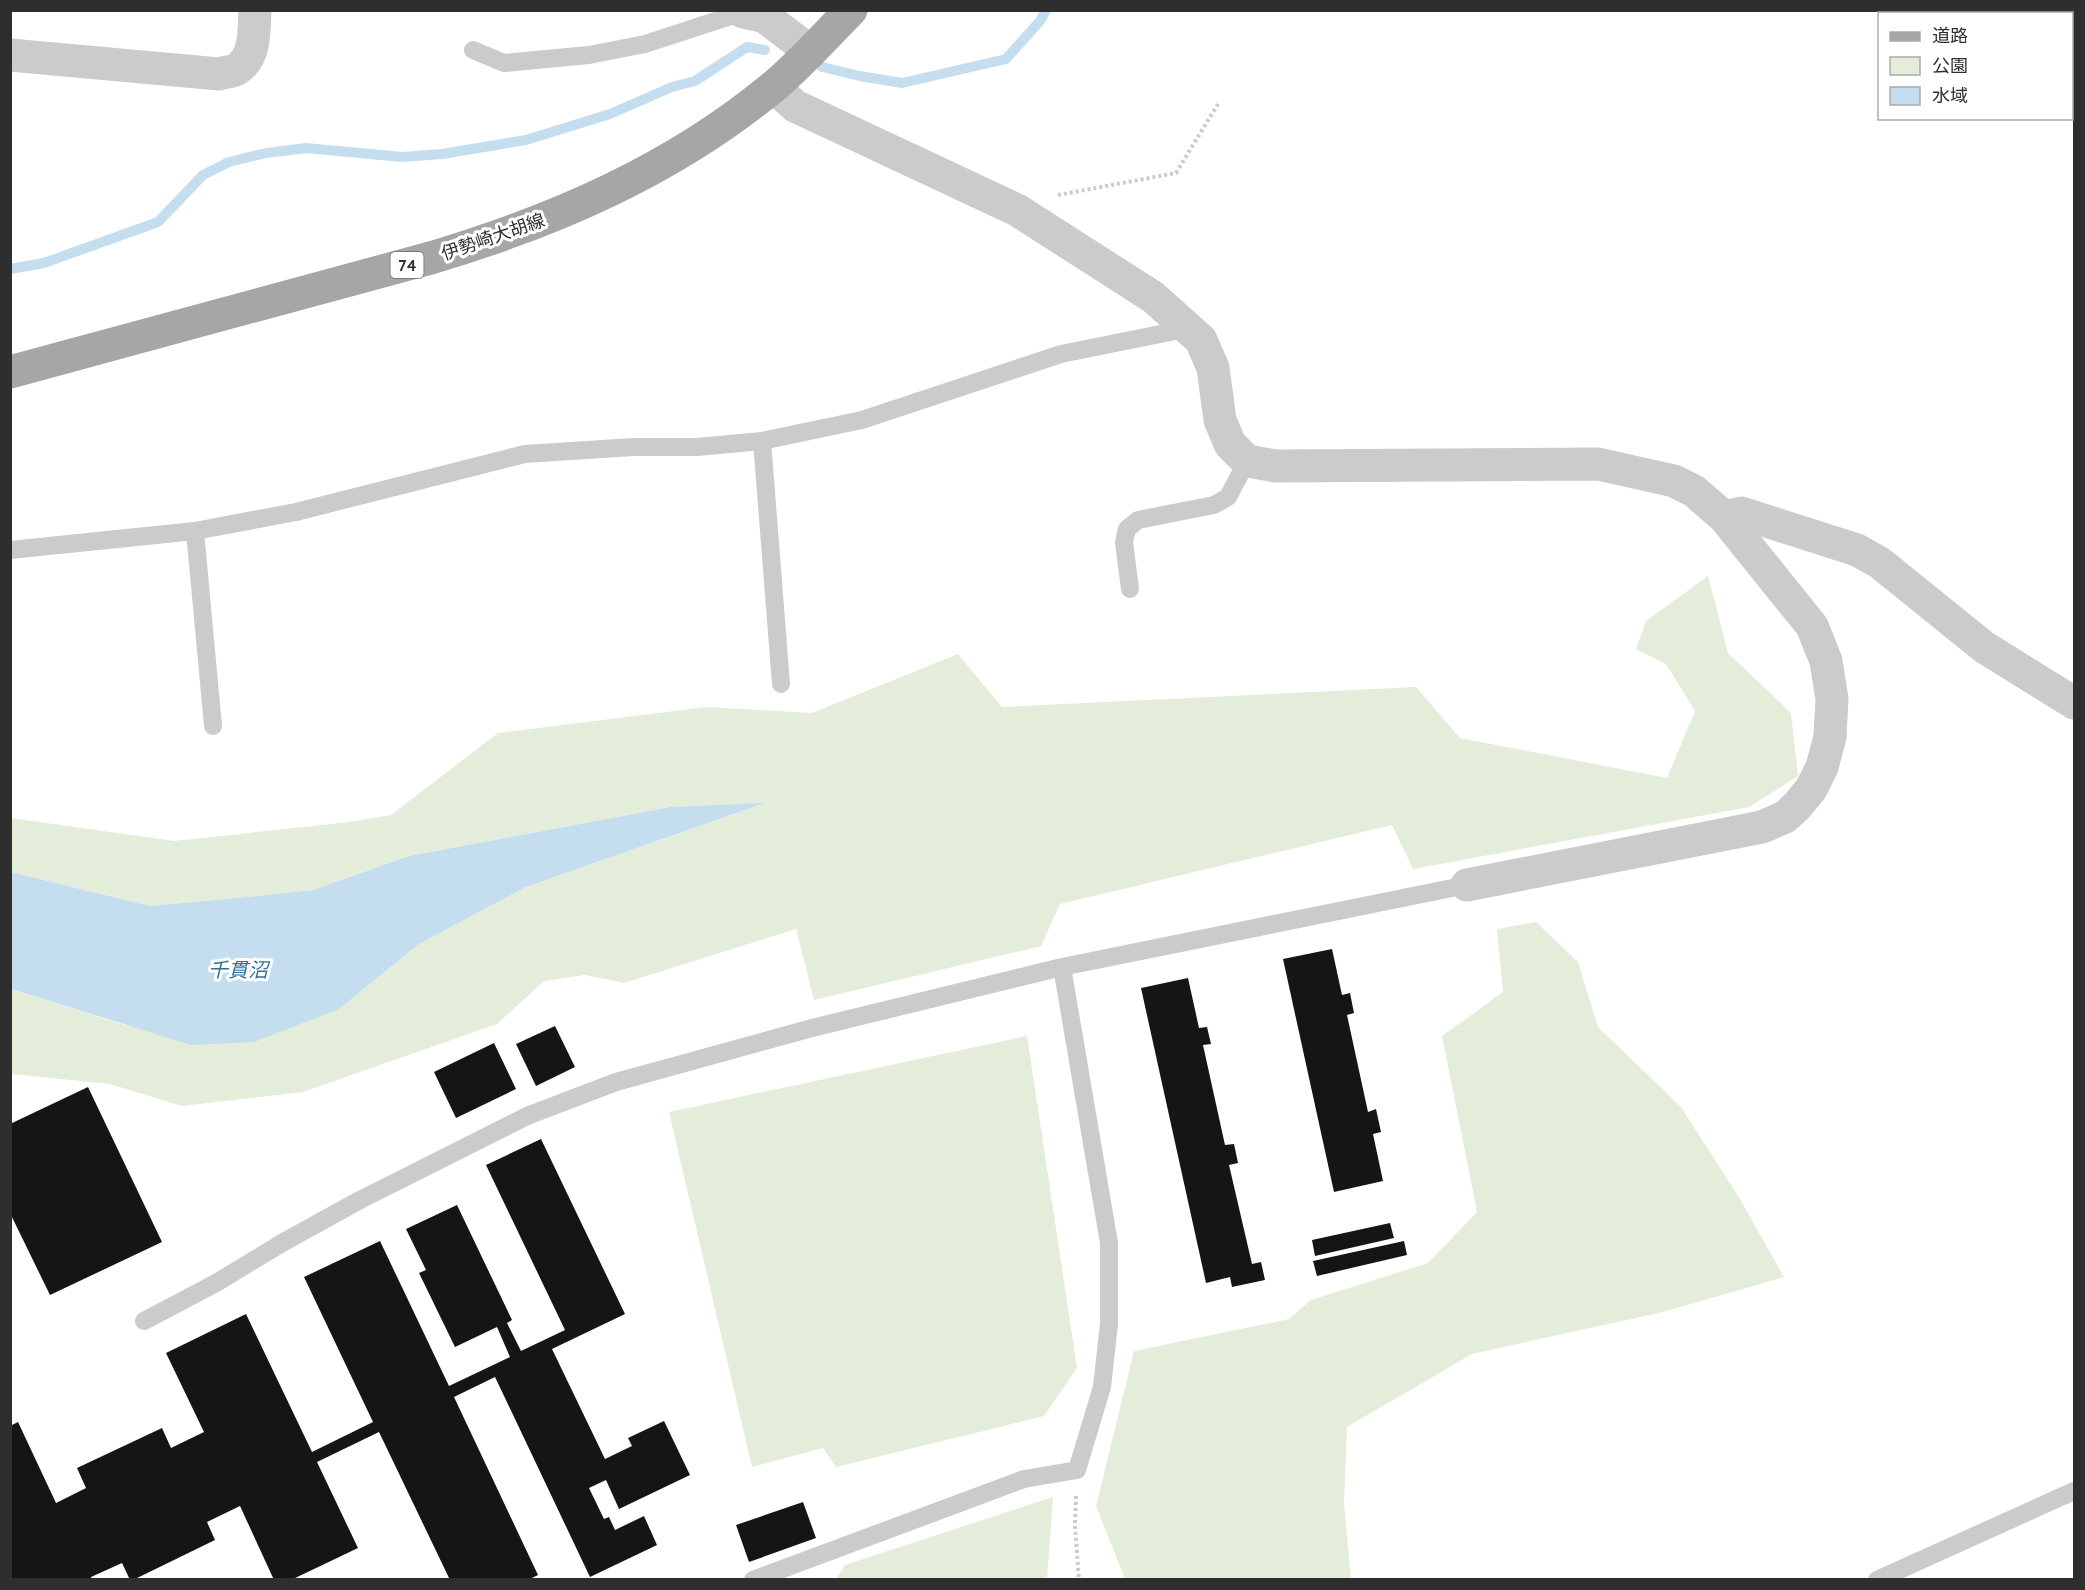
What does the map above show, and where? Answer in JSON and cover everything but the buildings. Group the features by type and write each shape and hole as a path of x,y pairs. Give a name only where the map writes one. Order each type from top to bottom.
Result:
{"main road":[{"name":"伊勢崎大胡線","path":"10,372 346,282 498,237 583,204 648,171 708,135 774,87 851,10"}],"street":[{"path":"10,55 219,74 236,69 249,57 255,10"},
{"path":"743,12 765,17 811,52"},
{"path":"774,87 795,106 1017,210 1153,297 1202,340 1213,368 1220,420 1230,444 1247,461 1276,466 1598,464 1674,481 1694,491 1724,517 1812,626 1826,662 1832,699 1830,737 1822,767 1811,789 1785,817 1761,827 1467,885"},
{"path":"1724,517 1742,513 1857,550 1880,564 1984,647 2074,703"}],"lane":[{"path":"473,50 504,63 589,55 645,45 743,12"},
{"path":"10,550 195,531 296,512 525,454 633,447 697,447 762,441 862,420 1060,354 1190,328"},
{"path":"762,441 781,684"},
{"path":"1130,590 1124,542 1127,529 1138,520 1214,505 1228,497 1247,461"},
{"path":"195,531 213,726"},
{"path":"144,1321 216,1283 360,1200 527,1116 616,1082 812,1028 1062,967 1467,885"},
{"path":"753,1580 1024,1479 1077,1470 1102,1387 1110,1324 1109,1243 1062,967"},
{"path":"1877,1580 2074,1491"}],"path":[{"path":"1004,204 1176,173 1218,104"},
{"path":"1077,1470 1075,1526 1079,1580"}],"green space":[{"path":"1708,576 1728,653 1791,713 1798,776 1749,807 1413,869 1392,825 1060,904 1041,946 814,1000 796,929 624,983 585,975 544,981 497,1024 303,1092 182,1106 110,1084 11,1074 11,989 128,1026 339,1009 419,944 526,887 762,804 670,807 409,856 313,890 150,906 11,872 11,818 174,841 350,822 391,815 498,733 706,707 812,713 958,654 1002,707 1416,687 1460,738 1667,778 1695,711 1666,664 1636,649 1646,621"},
{"path":"1536,922 1578,962 1598,1027 1681,1107 1740,1199 1784,1277 1663,1312 1472,1354 1347,1427 1344,1502 1351,1579 1125,1579 1096,1506 1134,1351 1289,1319 1311,1300 1428,1263 1477,1212 1442,1036 1503,992 1497,929"},
{"path":"1027,1036 1077,1368 1044,1416 836,1467 823,1448 752,1467 669,1112"},
{"path":"1053,1497 1047,1579 836,1579 845,1565"}],"water":[{"name":"千貫沼","path":"765,803 526,887 419,944 339,1009 254,1042 191,1045 11,989 11,872 150,906 313,890 409,856 670,807"}],"waterway":[{"path":"822,67 902,83 1006,59 1040,21 1046,10"},
{"path":"10,269 44,263 158,222 203,175 229,162 266,153 306,148 402,157 442,154 526,140 610,114 672,87 695,81 747,47 765,50"}]}
